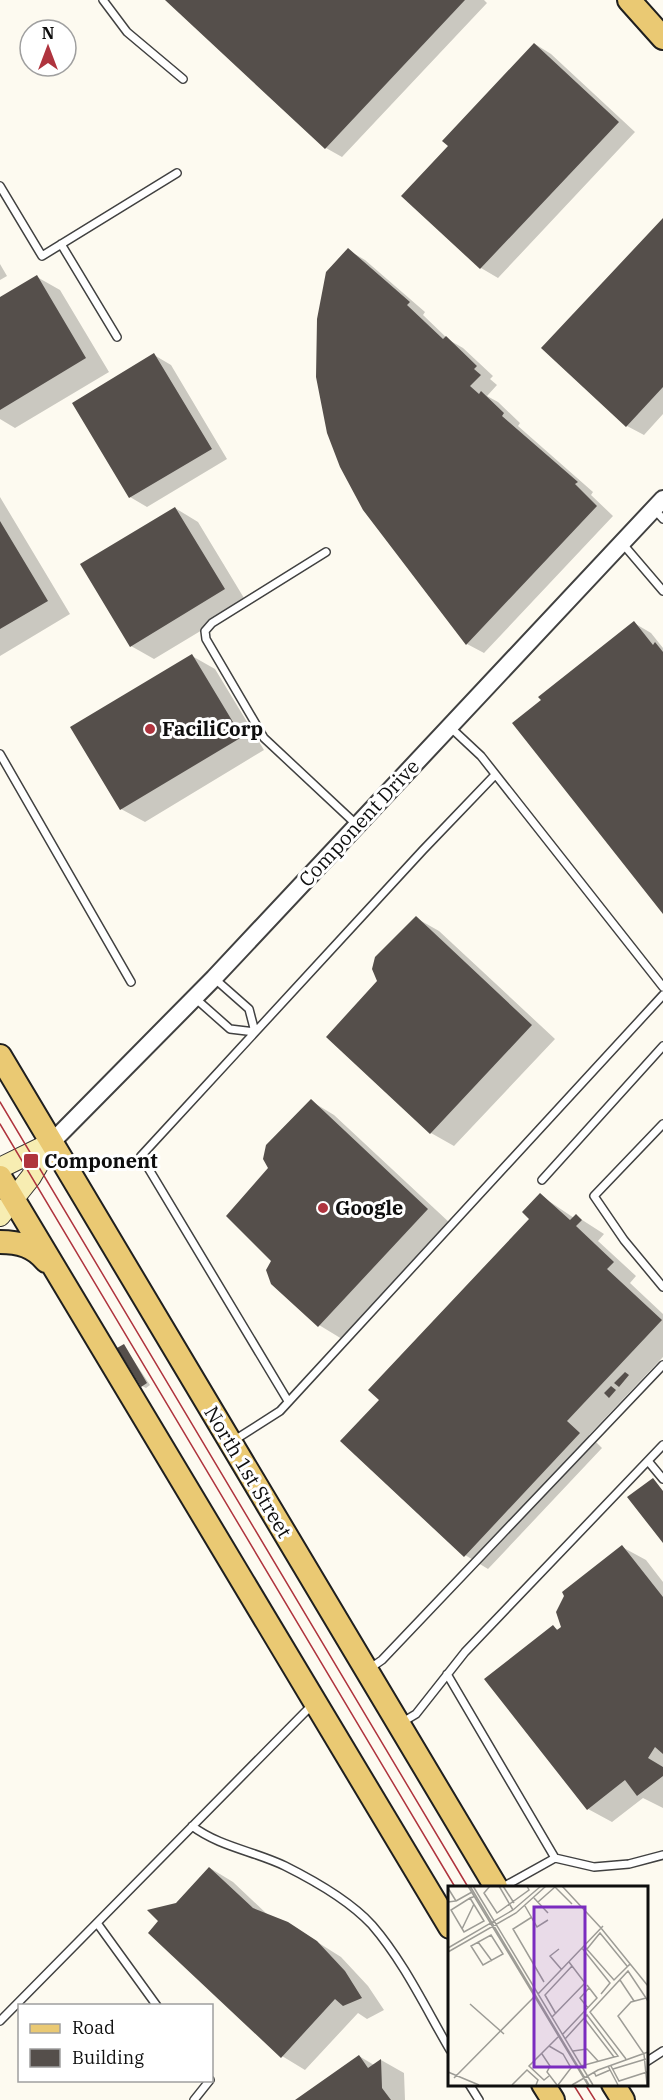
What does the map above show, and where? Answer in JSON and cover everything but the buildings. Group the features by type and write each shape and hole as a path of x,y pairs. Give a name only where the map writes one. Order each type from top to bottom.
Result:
{"main road":[{"path":"628,0 663,38"},
{"name":"North 1st Street","path":"0,1056 495,1886"},
{"name":"Component Drive","path":"0,1168 51,1143"},
{"name":"Component Drive","path":"7,1208 51,1143"},
{"path":"0,1177 7,1208 64,1283 448,1924"},
{"path":"0,1242 23,1244 37,1249 64,1283"},
{"path":"544,2085 553,2100"},
{"path":"614,2085 623,2100"}],"street":[{"name":"Component Drive","path":"51,1143 195,998 622,543 660,509"}],"lane":[{"path":"103,0 127,32 183,79"},
{"path":"0,186 42,256 177,172"},
{"path":"61,244 117,337"},
{"path":"622,543 663,591"},
{"path":"326,552 212,623 205,631 206,639 264,738 357,825"},
{"path":"449,727 481,756 494,776 663,987"},
{"path":"1,758 131,982"},
{"path":"288,1401 141,1156 494,776"},
{"path":"214,978 249,1009 255,1032"},
{"path":"231,1443 280,1411 663,995"},
{"path":"195,998 230,1029 255,1032"},
{"path":"542,1180 663,1046"},
{"path":"663,1124 594,1196 624,1240 663,1287"},
{"path":"367,1671 382,1660 663,1365"},
{"path":"398,1724 416,1714 465,1652 663,1445"},
{"path":"648,1461 663,1479"},
{"path":"447,1674 555,1858"},
{"path":"0,2021 316,1701"},
{"path":"192,1826 205,1836 271,1859 312,1880 371,1924 395,1958 448,2047"},
{"path":"505,1886 555,1858 594,1867 629,1864 663,1855"},
{"path":"97,1923 156,2004"},
{"path":"648,2061 663,2052"},
{"path":"194,2100 208,2082"},
{"path":"470,2085 479,2100"}],"tram line":[{"path":"0,1102 467,1886"},
{"path":"0,1124 454,1886"},
{"path":"574,2085 583,2100"},
{"path":"586,2085 595,2100"}],"place":[{"name":"FaciliCorp","path":"150,729"},
{"name":"Component","path":"31,1161"},
{"name":"Google","path":"323,1208"}]}
